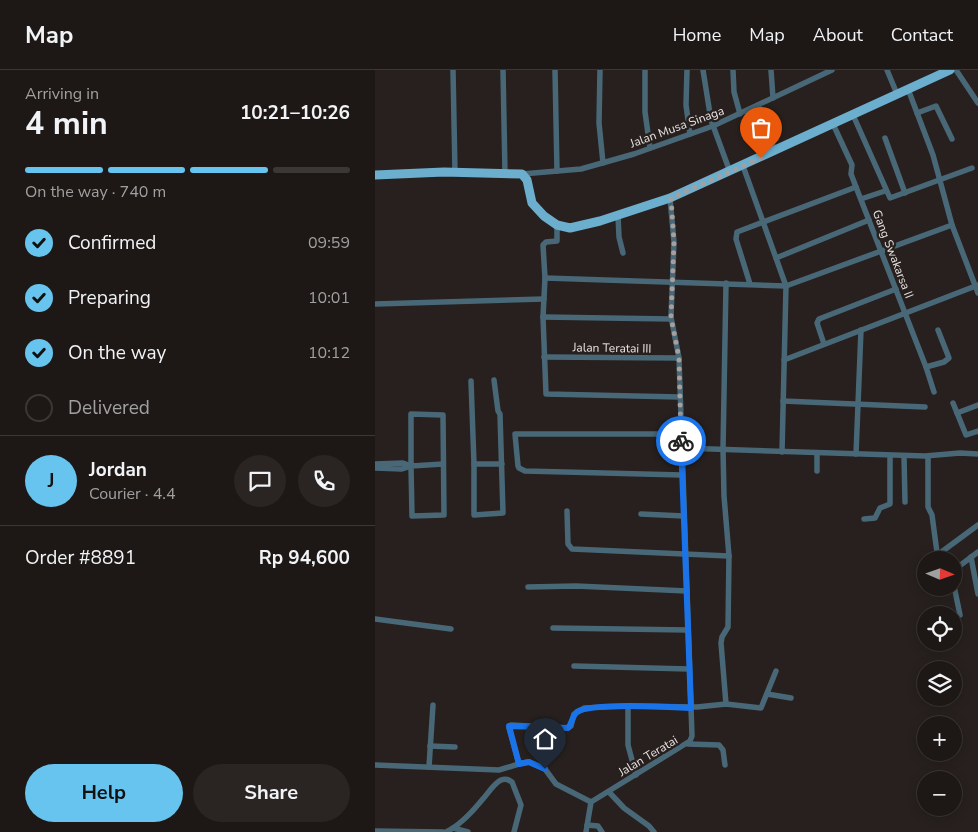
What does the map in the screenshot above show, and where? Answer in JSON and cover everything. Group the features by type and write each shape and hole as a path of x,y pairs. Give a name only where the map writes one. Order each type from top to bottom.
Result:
{"main road":[{"path":"375,175 455,172 522,174 528,184 532,203 544,216 557,225 570,228 576,227 671,198 950,70"}],"street":[{"path":"453,70 455,172"},
{"path":"503,70 505,173"},
{"path":"555,70 557,171"},
{"path":"600,70 599,123 603,163"},
{"path":"645,70 645,112 650,148"},
{"path":"687,70 687,105 690,134"},
{"path":"703,70 707,103 713,126 730,172"},
{"path":"733,70 734,92 740,114"},
{"path":"771,70 773,98"},
{"name":"Jalan Musa Sinaga","path":"522,174 581,170 650,148 713,126 832,70"},
{"path":"887,70 897,94"},
{"path":"956,70 978,103"},
{"path":"908,89 933,155 952,224 977,285 978,293"},
{"path":"758,105 775,151"},
{"path":"917,113 937,106 952,138"},
{"path":"853,115 885,191 891,198 972,168"},
{"name":"Gang Swakarsa II","path":"833,124 852,165 851,174 934,392"},
{"path":"885,138 905,193"},
{"path":"743,166 786,286 782,452"},
{"path":"750,284 736,233 856,187"},
{"path":"861,199 885,191"},
{"name":"Jalan Teratai","path":"591,802 688,744 692,736 679,358 671,319 674,234 671,198"},
{"path":"618,215 619,237 623,253"},
{"path":"775,258 869,220"},
{"path":"545,278 786,286 952,224"},
{"path":"557,225 557,241 544,243 543,317 546,394 679,397"},
{"path":"725,704 721,641 728,628 729,556 724,496 723,449 726,283"},
{"path":"784,360 977,285"},
{"path":"824,344 817,323 819,319 896,289"},
{"path":"375,304 544,299"},
{"path":"543,317 671,319"},
{"path":"856,454 861,330"},
{"path":"926,367 944,362 949,358 938,330"},
{"name":"Jalan Teratai III","path":"545,357 679,358"},
{"path":"471,381 474,515 503,513 500,414 494,380"},
{"path":"783,401 925,407"},
{"path":"953,403 966,435 978,431"},
{"path":"957,413 978,405"},
{"path":"411,414 443,414 444,515 412,516 411,466 411,414"},
{"path":"681,434 515,434 517,462 522,470 682,475"},
{"path":"681,448 890,456 978,454"},
{"path":"817,453 817,471"},
{"path":"864,519 875,518 880,508 889,504 890,456"},
{"path":"904,456 905,502"},
{"path":"928,456 928,507 932,516 937,551"},
{"path":"375,464 403,463 411,466"},
{"path":"375,468 402,469 411,466 443,464"},
{"path":"474,464 501,464"},
{"path":"567,511 568,544 572,549 729,556"},
{"path":"641,514 684,516"},
{"path":"947,551 978,525"},
{"path":"963,563 978,552"},
{"path":"971,557 978,594"},
{"path":"528,587 576,586 687,591"},
{"path":"375,619 451,629"},
{"path":"553,628 688,630"},
{"path":"574,666 689,670"},
{"path":"519,764 509,726 565,729 571,726 574,714 584,708 628,706 691,708 725,704 761,708 776,671"},
{"path":"767,694 791,698"},
{"path":"429,767 433,706"},
{"path":"628,706 628,746 636,775"},
{"path":"688,744 719,745 723,750 725,764"},
{"path":"430,746 455,748"},
{"path":"375,765 499,770 529,762 537,764 545,769 556,784 591,802 586,832"},
{"path":"375,831 444,832 453,828 482,800 491,788 501,780 506,779 513,782 521,805 514,832"},
{"path":"609,792 624,808 649,826 654,832"},
{"path":"587,825 595,825 602,832"},
{"path":"453,828 469,832"}],"way so far":[{"path":"681,441 679,358 671,317 674,234 671,198 761,158"}],"route":[{"path":"545,769 529,762 519,764 509,726 565,729 571,726 574,714 584,708 628,706 691,708 681,441"}]}
